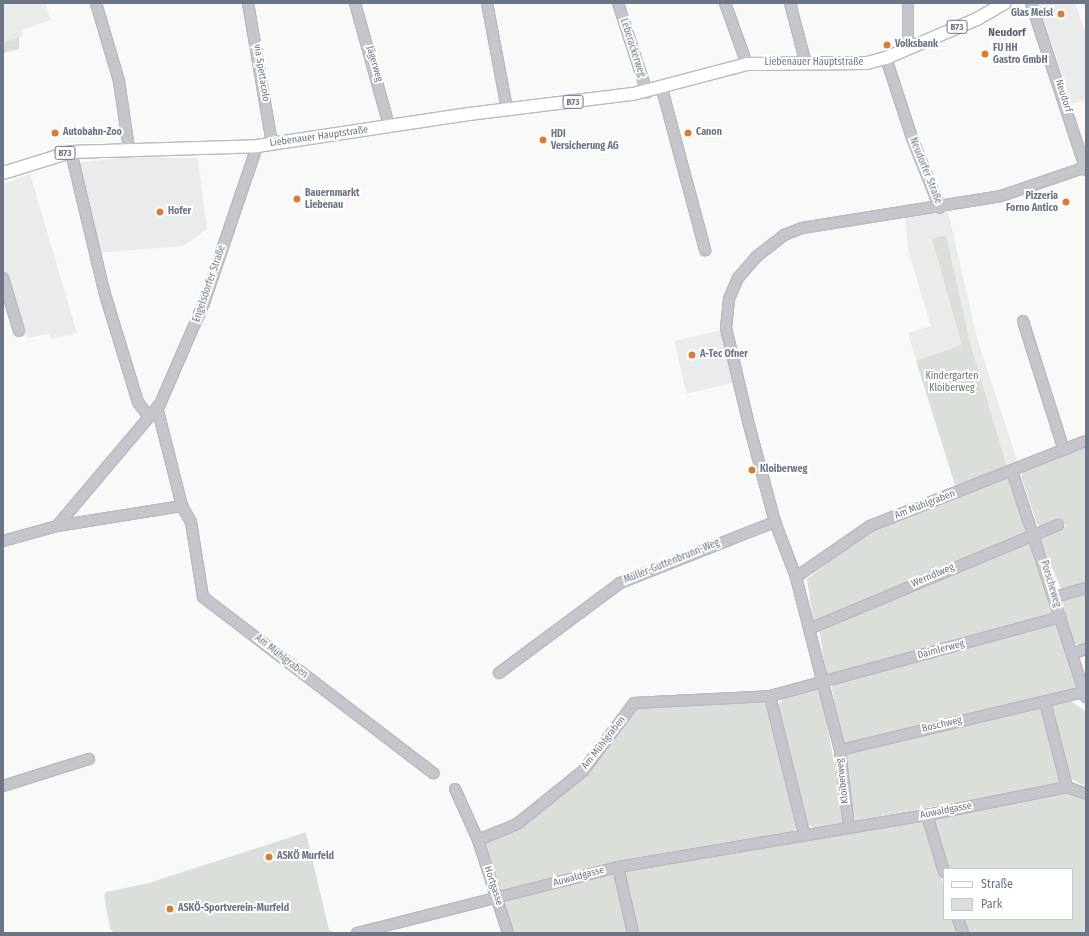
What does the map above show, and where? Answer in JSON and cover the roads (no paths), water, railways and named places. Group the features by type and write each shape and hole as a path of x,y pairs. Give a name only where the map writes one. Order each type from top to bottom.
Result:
{"main road":[{"name":"Liebenauer Hauptstraße","path":"3,173 72,158 129,149 257,146 508,109 647,92 747,64 858,64 886,58 908,49 1005,3"}],"street":[{"path":"96,3 120,81 129,149"},
{"name":"via Spettacolo","path":"248,3 272,143"},
{"name":"Jägerweg","path":"355,3 388,126"},
{"path":"487,3 508,109"},
{"name":"Leberackerweg","path":"618,3 647,92"},
{"path":"725,3 747,64"},
{"path":"790,3 806,64"},
{"path":"908,3 908,49"},
{"name":"Neudorf","path":"1032,3 1086,168"},
{"name":"Neudorfer Straße","path":"886,58 912,138 940,208 1002,196 1086,168"},
{"path":"662,89 705,250"},
{"name":"Engelsdorfer Straße","path":"57,526 157,407 181,361 204,303 257,146"},
{"path":"72,158 104,291 138,402 148,416"},
{"name":"Kloiberweg","path":"849,827 840,750 796,577 775,522 726,328 729,298 738,278 756,258 784,235 806,226 940,208"},
{"path":"3,278 19,331"},
{"path":"1023,321 1064,450"},
{"name":"Am Mühlgraben","path":"157,407 182,506 191,522 203,597 433,773"},
{"name":"Am Mühlgraben","path":"796,577 870,526 1086,441"},
{"name":"Porscheweg","path":"1012,471 1055,597 1085,695"},
{"path":"3,541 57,526 182,506"},
{"name":"Müller-Guttenbrunn-Weg","path":"499,673 620,583 775,522"},
{"name":"Werndlweg","path":"809,629 1034,533 1058,525"},
{"path":"1055,597 1086,588"},
{"name":"Daimlerweg","path":"822,682 1060,617"},
{"path":"1072,654 1086,649"},
{"name":"Am Mühlgraben","path":"478,840 517,824 583,771 634,704 770,696 822,682"},
{"name":"Boschweg","path":"840,750 1045,702 1085,695"},
{"path":"770,696 804,834"},
{"path":"1045,702 1066,787 1086,794"},
{"path":"3,786 89,759"},
{"name":"Auwaldgasse","path":"357,933 497,900 618,867 804,834 927,815 1066,787"},
{"path":"455,789 478,840"},
{"path":"927,815 943,869"},
{"name":"Hortgasse","path":"478,840 508,933"},
{"path":"618,867 633,933"},
{"path":"958,920 963,933"}],"place":[{"name":"Glas Meisl","path":"1061,14"},
{"name":"Volksbank","path":"887,45"},
{"name":"FU HH Gastro GmbH","path":"985,54"},
{"name":"Autobahn-Zoo","path":"55,133"},
{"name":"Canon","path":"688,133"},
{"name":"HDI Versicherung AG","path":"543,140"},
{"name":"Bauernmarkt Liebenau","path":"297,199"},
{"name":"Pizzeria Forno Antico","path":"1066,202"},
{"name":"Hofer","path":"160,212"},
{"name":"A-Tec Ofner","path":"692,355"},
{"name":"Kloiberweg","path":"752,470"},
{"name":"ASKÖ Murfeld","path":"269,857"},
{"name":"ASKÖ-Sportverein-Murfeld","path":"170,909"}],"district":[{"name":"Neudorf","path":"1007,33"}],"park label":[{"name":"Kindergarten Kloiberweg","path":"952,382"}]}
